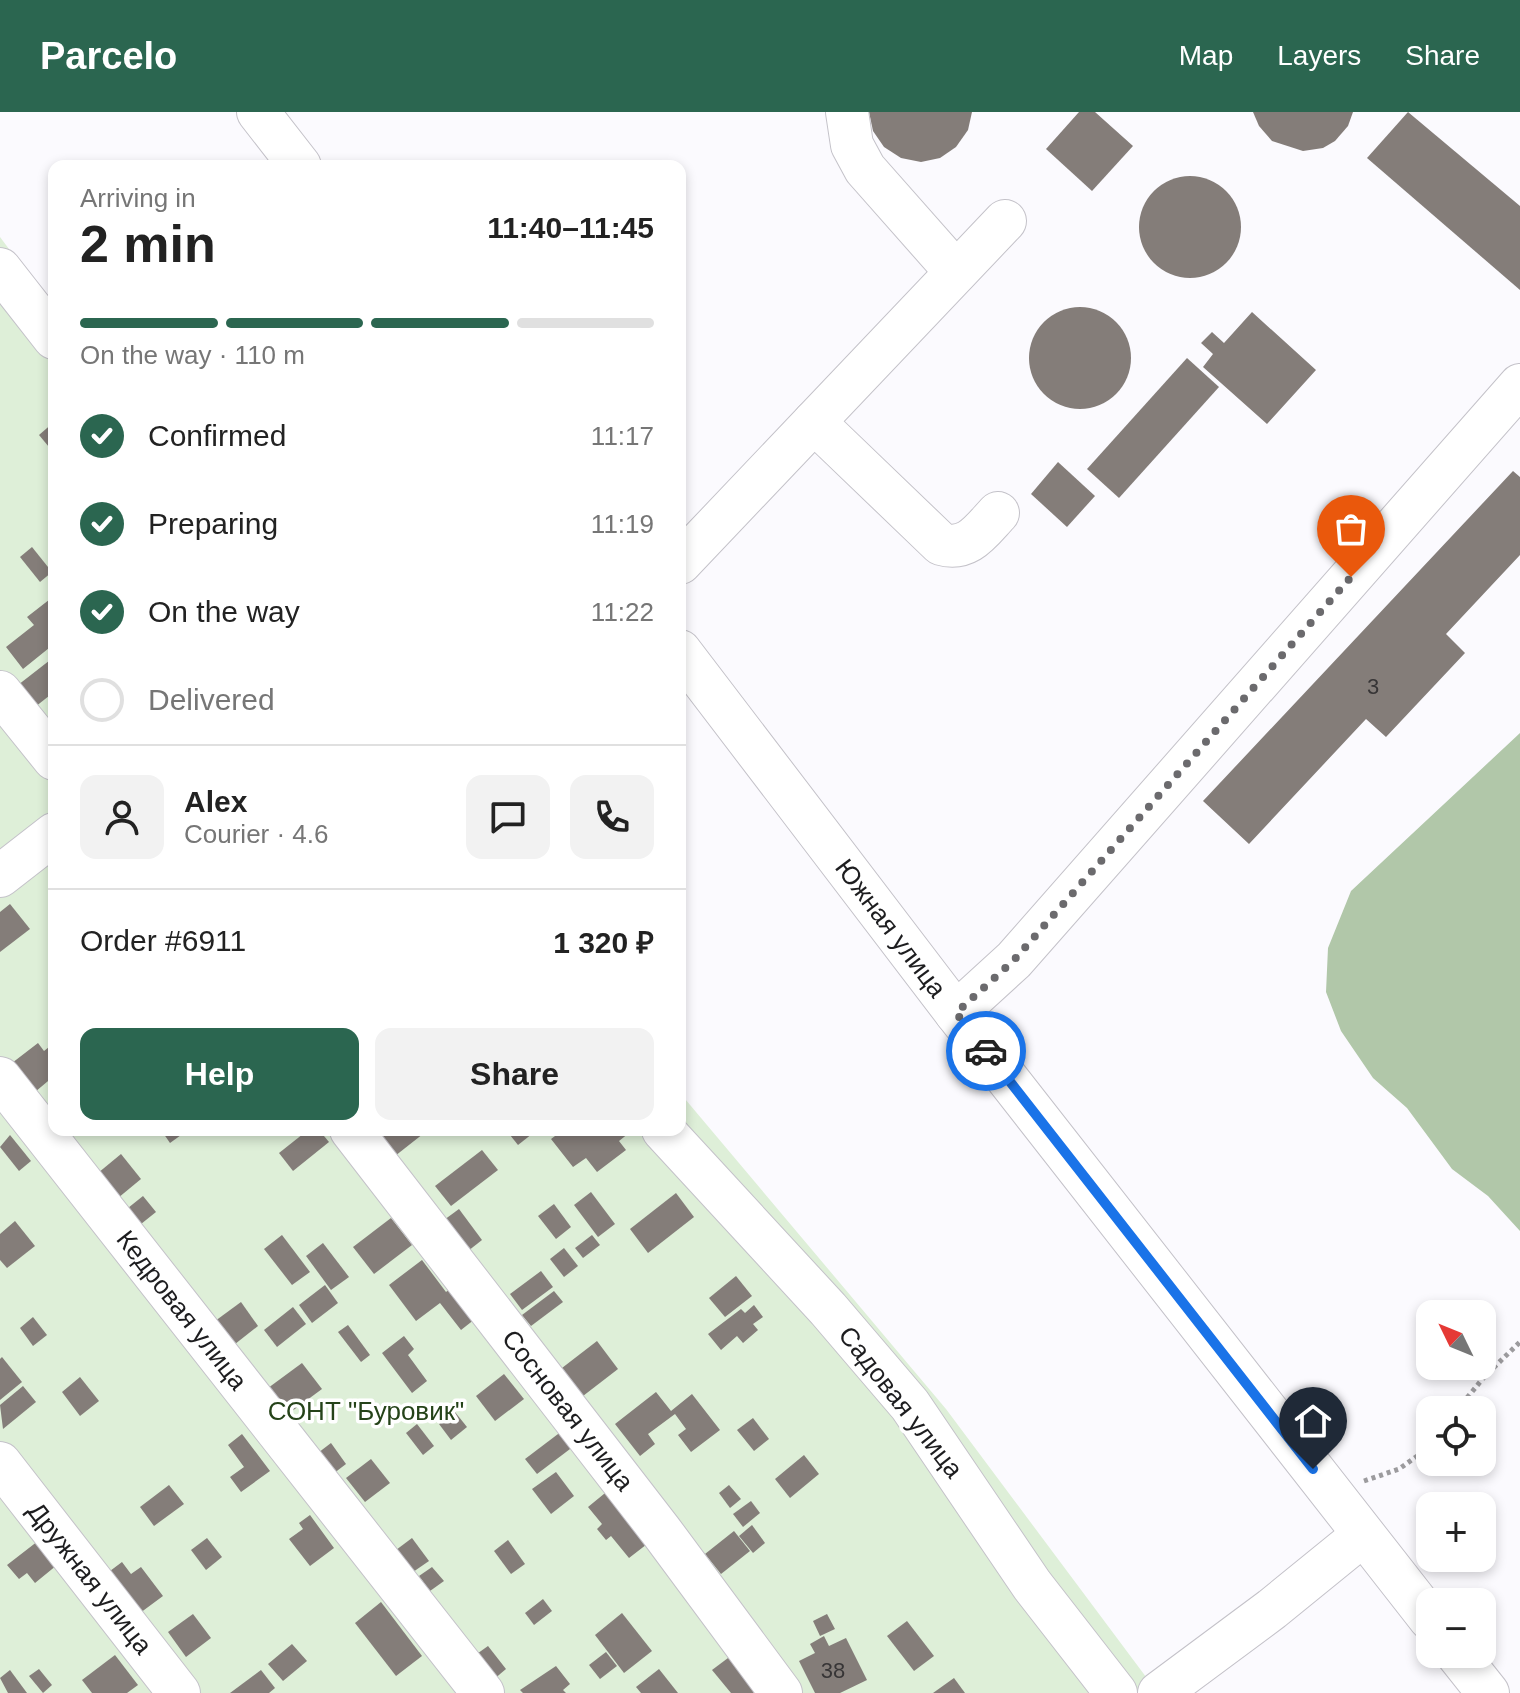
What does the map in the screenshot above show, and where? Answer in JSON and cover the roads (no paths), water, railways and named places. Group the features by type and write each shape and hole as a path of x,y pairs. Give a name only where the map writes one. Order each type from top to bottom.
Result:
{"street":[{"path":"258,112 295,160"},
{"path":"847,112 852,145 865,169 956,272"},
{"path":"686,557 1005,221"},
{"path":"0,269 48,330"},
{"path":"956,1013 1014,960 1520,385"},
{"path":"814,422 941,544 952,547 968,543 998,513"},
{"name":"Южная улица","path":"686,659 956,1013 1416,1601"},
{"path":"0,692 48,752"},
{"path":"0,876 48,839"},
{"name":"Кедровая улица","path":"0,1078 483,1693"},
{"name":"Сосновая улица","path":"356,1136 652,1518 781,1693"},
{"name":"Садовая улица","path":"669,1136 818,1298 910,1405 1032,1585 1116,1693"},
{"name":"Дружная улица","path":"0,1463 179,1693"},
{"path":"1159,1693 1272,1609 1363,1535"},
{"path":"1468,1668 1488,1693"}],"park label":[{"name":"СОНТ \"Буровик\"","path":"366,1411"}]}
